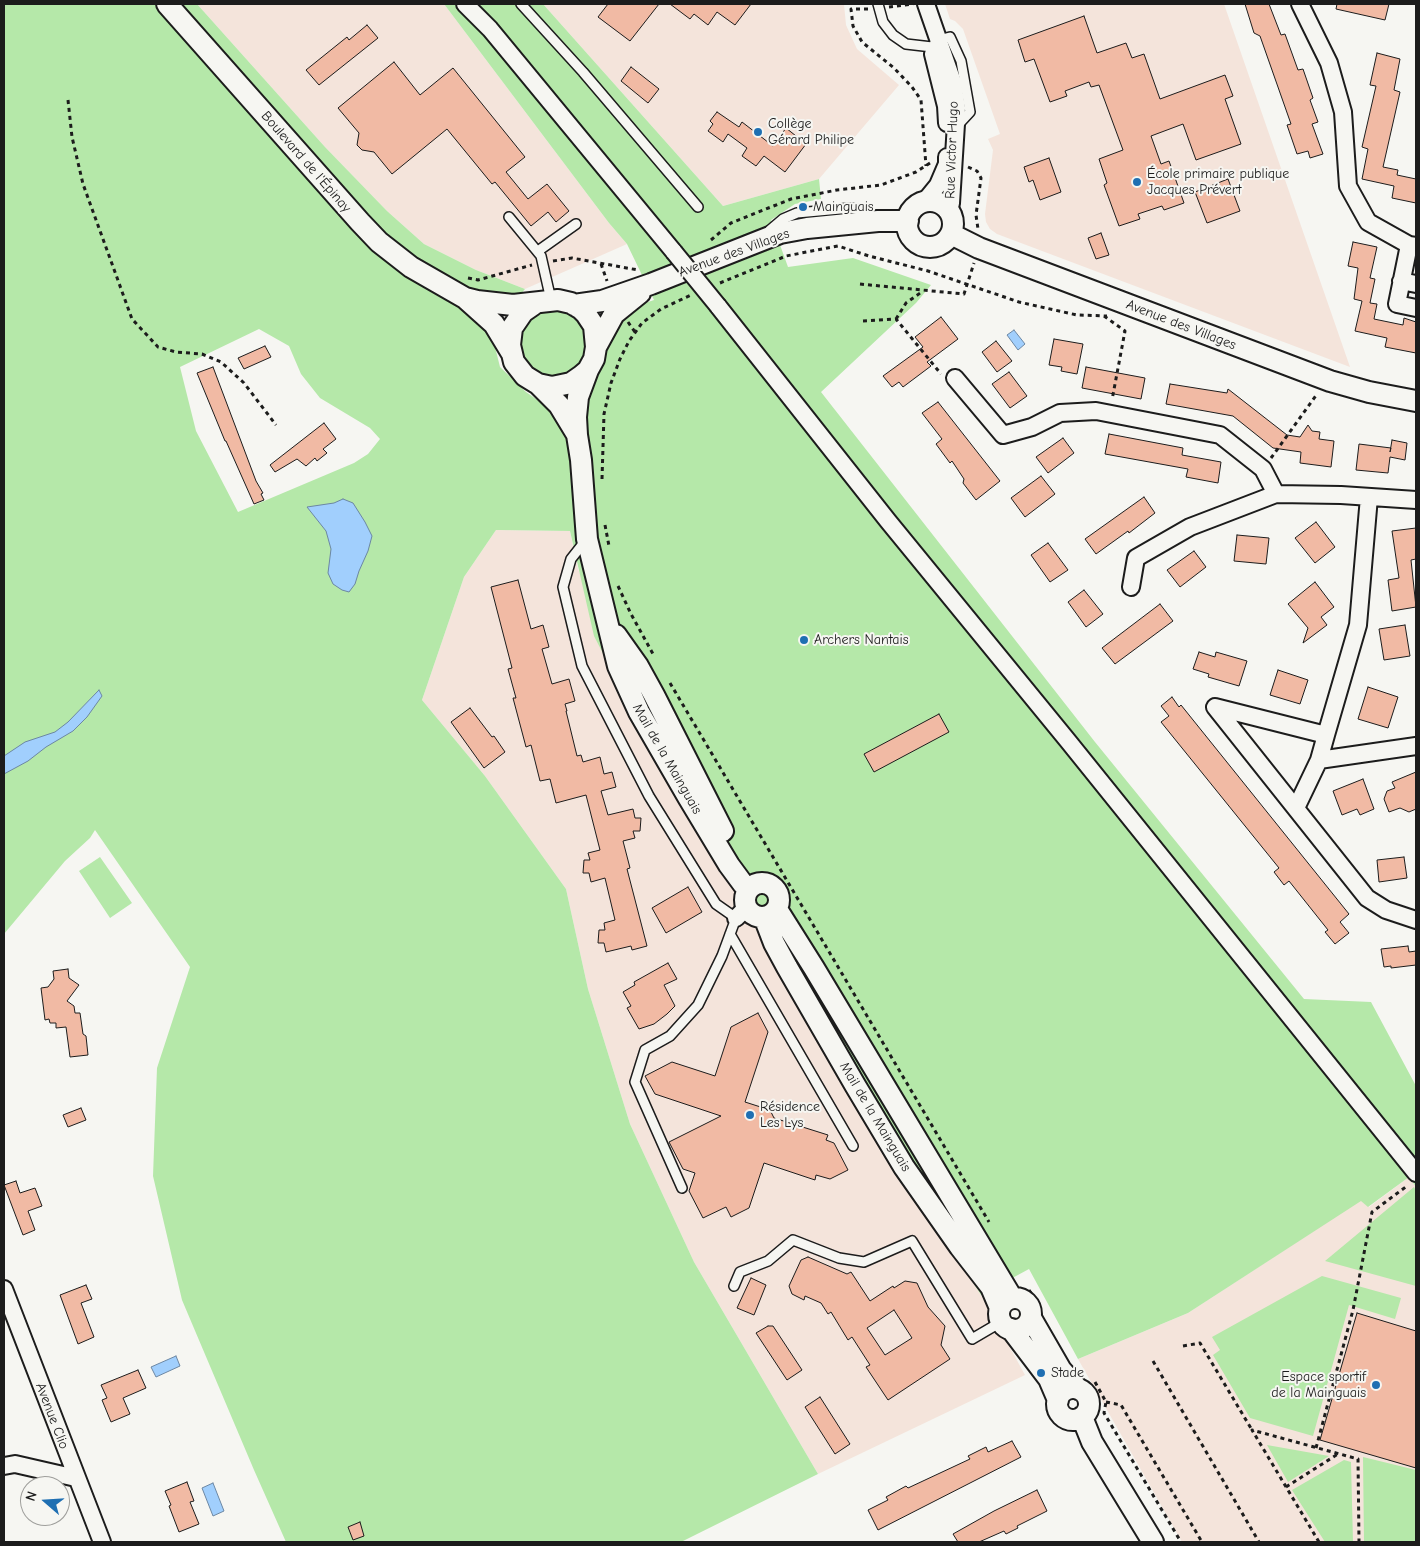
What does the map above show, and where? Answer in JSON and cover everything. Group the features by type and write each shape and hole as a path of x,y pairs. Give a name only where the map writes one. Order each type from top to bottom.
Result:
{"street":[{"name":"Boulevard de l'Épinay","path":"167,4 372,235 411,267 465,298 494,324 510,352"},
{"path":"465,4 490,29 718,306 894,529 1074,749 1413,1179"},
{"name":"Rue Victor Hugo","path":"918,4 953,82 957,108 950,164 938,185 925,201"},
{"name":"Rue Victor Hugo","path":"926,4 947,114 951,203 949,210"},
{"path":"1300,4 1329,63 1343,112 1348,186 1368,222 1413,245 1409,283 1397,304 1416,308"},
{"path":"925,201 932,201 942,203 949,210 953,219 951,234 939,245 924,245 916,242 911,236 908,229 908,221 914,208 925,201"},
{"name":"Avenue des Villages","path":"574,305 602,300 646,277 758,242 780,233 807,228 878,221 908,221"},
{"name":"Avenue des Villages","path":"951,234 979,248 1330,381 1369,392 1416,401"},
{"name":"Avenue des Villages","path":"596,347 614,314 646,277"},
{"name":"Boulevard de l'Épinay","path":"465,298 503,304 544,301"},
{"path":"544,301 565,301 574,305 586,314 594,326 596,347 594,359 588,370 566,385 552,387 538,384 520,372 510,352 510,336 515,322 523,312 544,301"},
{"name":"Mail de la Mainguais","path":"588,370 578,397 577,435 581,460 586,539 600,597 608,620 618,666 639,712 754,905 780,914 814,968 1011,1309 1049,1378 1058,1400 1058,1409 1064,1417 1073,1420 1082,1417"},
{"path":"949,377 1003,434 1032,427 1060,413 1096,411 1220,435 1263,469 1276,494"},
{"name":"Mail de la Mainguais","path":"538,384 559,405 577,435"},
{"path":"1131,587 1136,558 1190,527 1276,494 1416,500"},
{"path":"1296,808 1319,760 1358,625 1369,497"},
{"path":"1326,735 1215,708 1367,898 1386,910 1416,920"},
{"path":"1319,760 1416,746"},
{"name":"Avenue Clio","path":"4,1289 102,1542"},
{"path":"1034,1312 1023,1328 1011,1309 1019,1298 1026,1302 1034,1312 1062,1370 1086,1383"},
{"path":"1058,1400 1060,1395 1068,1389 1086,1383"},
{"path":"1086,1383 1085,1394 1088,1401 1088,1410 1082,1417 1092,1442 1152,1542"},
{"path":"4,1466 15,1464 76,1478"}],"lane":[{"path":"521,4 583,72 698,207"},
{"path":"878,4 884,22 893,35 906,44 935,44"},
{"path":"510,217 541,256 543,262 544,301"},
{"path":"538,251 576,224"},
{"path":"586,539 571,559 563,587 582,666 649,796 716,904 754,905"},
{"path":"682,1188 635,1082 646,1050 670,1036 698,1005 722,956 730,934 754,905"},
{"path":"730,934 854,1146"},
{"path":"734,1286 740,1272 768,1261 793,1240 840,1258 864,1262 912,1241 972,1338 1011,1309"}],"path":[{"name":"Rue Victor Hugo","path":"851,10 853,26 862,42 894,68 912,87 920,100 926,166"},
{"path":"68,100 72,137 83,184 132,319 158,348 176,352 202,354 220,362 244,383 276,425"},
{"path":"706,245 731,223 792,199 837,190 881,185 931,163 972,168 981,178 976,215 977,227 982,239 964,294 860,284"},
{"path":"718,284 786,256 838,246 928,271 968,286"},
{"path":"461,276 478,280 543,262 572,258 646,277"},
{"path":"896,319 906,303 924,290"},
{"path":"602,484 604,414 611,383 620,359 629,341 642,323 661,309 692,295"},
{"path":"1102,316 1125,331 1110,413"},
{"path":"863,321 896,319"},
{"path":"896,319 949,377"},
{"path":"1263,469 1320,390"},
{"path":"605,520 609,550"},
{"path":"618,586 654,656"},
{"path":"669,682 990,1224"},
{"path":"1316,1448 1353,1310 1372,1212 1413,1179"},
{"path":"1011,1309 1034,1312"},
{"path":"1183,1346 1200,1343 1319,1542"},
{"path":"1153,1361 1259,1542"},
{"path":"1086,1383 1106,1402 1121,1405 1202,1542"},
{"path":"1106,1402 1104,1413 1181,1542"},
{"path":"1252,1430 1358,1459 1359,1542"},
{"path":"1286,1487 1338,1454"}],"shaded area":[{"path":"197,4 444,4 609,223 627,244 525,289 476,270 424,244 387,211 325,147"},
{"name":"Collège Gérard Philipe","path":"543,4 844,4 846,25 857,49 899,85 819,179 723,206"},
{"name":"École primaire publique Jacques Prévert","path":"945,4 1224,4 1350,367 997,234 990,229 986,222 985,214 993,150 988,139 1000,134 963,29 950,19"},
{"path":"496,530 570,531 578,569 665,768 900,1169 981,1295 1025,1375 818,1474 694,1262 630,1124 588,989 566,889 485,776 422,700 464,577"},
{"path":"1409,1177 1416,1187 1416,1542 1182,1542 1078,1359 1188,1313 1361,1200 1369,1207"}],"green space":[{"path":"4,4 197,4 325,147 387,211 424,244 476,270 525,289 502,316 493,339 500,367 526,392 549,408 571,407 598,374 612,332 633,307 654,300 627,244 609,223 444,4 543,4 723,206 819,179 821,199 795,204 771,220 788,267 853,258 931,285 916,303 821,392 1095,742 1304,999 1371,1002 1416,1086 1416,1187 1409,1177 1368,1207 1361,1201 1188,1313 1078,1359 1029,1269 981,1295 900,1169 629,704 594,636 570,531 496,530 464,577 422,700 485,776 566,889 588,989 630,1124 694,1262 818,1474 681,1542 286,1542 182,1300 153,1176 157,1068 190,967 95,830 90,838 65,861 4,934","holes":["259,329 289,346 301,374 320,398 370,428 380,439 368,454 354,463 238,512 196,431 180,367"]},
{"path":"539,309 563,310 574,316 582,324 588,336 585,358 577,369 566,376 555,378 531,372 518,353 521,327"},
{"path":"100,857 132,903 110,918 79,871"},
{"path":"1414,1187 1416,1191 1416,1286 1325,1261"},
{"path":"1322,1276 1401,1298 1395,1319 1349,1305 1313,1436 1250,1418 1213,1355 1220,1350 1212,1337"},
{"path":"1267,1445 1329,1456 1288,1482"},
{"path":"1363,1457 1416,1470 1416,1542 1364,1542"},
{"path":"1344,1460 1351,1462 1353,1542 1325,1542 1292,1490"}],"water":[{"path":"1014,330 1025,344 1018,350 1007,335"},
{"path":"343,499 353,503 372,536 355,584 349,592 333,584 328,573 331,549 326,531 307,507 334,503"},
{"path":"99,690 102,696 87,717 73,731 46,747 28,761 4,774 4,756 25,742 55,732 68,722"},
{"path":"176,1356 180,1366 156,1377 151,1367"},
{"path":"213,1483 224,1511 213,1516 202,1488"}],"building":[{"path":"608,4 659,4 630,41 598,17"},
{"path":"670,4 751,4 735,25 717,12 708,25 694,14 690,19"},
{"path":"1245,4 1269,4 1281,35 1285,34 1298,70 1303,69 1313,98 1310,100 1318,122 1312,124 1323,154 1310,158 1308,151 1297,154 1287,125 1291,124 1260,36 1254,33"},
{"path":"1337,4 1389,4 1385,20 1336,9"},
{"path":"1084,16 1097,53 1126,43 1132,58 1144,54 1160,99 1225,75 1233,96 1225,99 1241,144 1196,160 1183,124 1151,136 1161,164 1169,161 1184,203 1164,210 1162,206 1138,214 1140,219 1119,226 1104,185 1107,183 1099,159 1123,150 1099,85 1091,87 1089,82 1065,91 1067,96 1050,102 1034,59 1025,62 1018,40"},
{"path":"367,25 378,38 319,85 306,70 347,37 349,40"},
{"path":"1377,53 1400,59 1394,90 1400,92 1383,167 1398,170 1397,175 1416,179 1416,203 1392,198 1394,186 1362,179 1368,149 1362,147 1376,86 1370,85"},
{"path":"394,62 420,95 453,68 525,157 506,172 528,199 547,184 569,211 556,222 548,212 531,226 495,182 492,184 447,129 392,174 374,152 362,150 357,145 359,133 338,108"},
{"path":"631,67 659,89 648,103 621,81"},
{"path":"717,112 739,127 742,122 773,146 786,128 806,144 785,172 764,156 756,166 742,156 747,148 728,134 723,142 708,131 713,124 710,121"},
{"path":"1049,158 1061,192 1040,200 1033,180 1029,182 1024,167"},
{"path":"1228,179 1240,211 1207,223 1195,192"},
{"path":"1101,233 1109,255 1096,259 1088,238"},
{"path":"1353,242 1377,247 1370,278 1375,279 1370,303 1377,304 1374,319 1403,325 1404,318 1416,322 1416,353 1385,347 1387,338 1355,331 1362,301 1354,299 1358,268 1348,266"},
{"path":"941,317 958,339 927,362 931,366 903,387 899,382 892,387 883,376 923,347 915,337"},
{"path":"1054,339 1083,344 1077,374 1061,371 1062,367 1049,365"},
{"path":"996,341 1012,361 997,372 982,352"},
{"path":"265,346 271,357 244,369 238,358"},
{"path":"213,367 256,481 263,493 261,494 264,500 254,504 197,373"},
{"path":"1086,367 1145,378 1141,399 1082,388"},
{"path":"1009,372 1027,396 1010,408 992,384"},
{"path":"1170,384 1227,393 1228,389 1287,435 1300,437 1308,425 1312,431 1320,432 1319,439 1334,441 1331,467 1300,463 1301,452 1273,448 1233,416 1166,404"},
{"path":"938,402 1000,481 976,500 963,483 964,479 952,461 950,463 936,444 942,439 922,413"},
{"path":"324,423 336,439 323,449 327,453 317,461 315,458 306,466 297,459 275,472 270,465"},
{"path":"1109,434 1183,448 1182,455 1221,462 1218,483 1186,477 1188,469 1105,454"},
{"path":"1063,438 1074,453 1048,473 1036,457"},
{"path":"1392,440 1407,443 1405,460 1390,457 1388,473 1356,470 1359,444 1391,448"},
{"path":"1041,476 1055,494 1025,517 1011,498"},
{"path":"1144,497 1155,513 1129,533 1128,531 1096,554 1085,539"},
{"path":"1316,522 1335,547 1315,563 1295,538"},
{"path":"1416,528 1416,559 1411,560 1416,607 1392,611 1388,580 1399,578 1392,531"},
{"path":"1237,535 1269,538 1266,564 1234,561"},
{"path":"1048,543 1068,570 1050,582 1031,555"},
{"path":"1194,551 1206,567 1180,587 1167,570"},
{"path":"518,580 531,629 543,625 549,647 542,649 552,684 569,679 575,701 565,704 577,756 581,755 583,762 600,757 604,774 612,772 616,787 601,791 608,815 633,809 635,818 641,818 640,831 633,831 635,838 623,841 630,868 627,869 647,946 632,950 631,946 606,952 604,943 598,943 599,930 605,930 604,923 615,920 605,878 591,882 589,873 583,873 584,860 590,860 588,853 600,850 586,795 556,803 550,779 540,781 531,745 526,747 513,698 516,698 508,669 512,668 491,587"},
{"path":"1315,582 1334,607 1321,617 1327,625 1303,643 1308,628 1288,604"},
{"path":"1084,590 1103,614 1086,627 1068,602"},
{"path":"1160,604 1173,621 1115,664 1102,648"},
{"path":"1405,625 1410,656 1384,660 1379,629"},
{"path":"1199,652 1215,657 1216,652 1247,661 1239,686 1208,677 1209,674 1193,669"},
{"path":"1278,670 1308,680 1300,704 1270,695"},
{"path":"1368,687 1398,697 1388,728 1358,719"},
{"path":"1172,697 1179,707 1181,705 1349,914 1340,922 1349,933 1335,944 1325,932 1328,930 1289,881 1284,885 1274,872 1279,868 1161,722 1169,716 1161,706"},
{"path":"470,708 505,752 484,768 451,722"},
{"path":"939,714 949,732 874,772 864,754"},
{"path":"1416,772 1416,809 1409,812 1400,808 1389,812 1384,799 1387,791 1395,788 1392,782"},
{"path":"1363,779 1374,809 1360,815 1357,809 1342,815 1333,791"},
{"path":"1404,857 1407,878 1379,882 1377,860"},
{"path":"688,887 702,912 666,933 652,908"},
{"path":"1408,946 1409,952 1416,951 1416,965 1384,967 1381,949"},
{"path":"668,963 677,979 664,985 675,1006 654,1024 639,1029 627,1008 631,1006 623,992 635,985 634,982"},
{"path":"68,969 69,978 79,985 67,1001 74,1006 75,1013 80,1013 83,1034 86,1036 88,1055 70,1057 66,1027 56,1028 56,1023 50,1023 49,1019 45,1020 41,988 48,987 54,979 53,971"},
{"name":"Résidence Les Lys","path":"758,1013 768,1032 745,1102 770,1110 774,1118 828,1135 826,1140 834,1143 848,1170 830,1179 816,1175 815,1180 764,1163 749,1208 731,1217 726,1207 703,1218 689,1191 695,1173 683,1169 669,1142 721,1116 655,1094 645,1076 672,1062 715,1076 731,1027"},
{"path":"81,1108 86,1120 68,1127 63,1115"},
{"path":"16,1181 20,1193 35,1188 42,1206 28,1211 35,1230 23,1235 4,1185"},
{"path":"808,1257 847,1274 851,1272 870,1301 893,1286 894,1288 905,1281 917,1283 928,1307 945,1326 941,1345 950,1359 888,1400 866,1367 870,1365 852,1337 848,1340 831,1312 828,1314 821,1303 805,1296 804,1300 792,1294 789,1286 801,1260","holes":["894,1310 912,1338 885,1355 867,1328"]},
{"path":"751,1278 766,1285 754,1315 737,1308"},
{"path":"86,1285 92,1299 81,1303 94,1337 78,1344 60,1295"},
{"name":"Espace sportif de la Mainguais","path":"1357,1313 1416,1331 1416,1468 1320,1440"},
{"path":"768,1326 773,1326 802,1370 787,1380 756,1333"},
{"path":"138,1370 146,1388 123,1398 130,1414 111,1422 102,1400 107,1398 101,1385"},
{"path":"820,1397 850,1444 835,1454 805,1407"},
{"path":"1012,1441 1021,1457 878,1530 868,1510 888,1500 886,1497 906,1486 908,1488 970,1459 968,1456 986,1447 988,1452"},
{"path":"187,1482 194,1501 190,1502 199,1524 179,1532 165,1491"},
{"path":"1037,1490 1047,1511 1017,1526 1018,1528 1006,1534 1004,1531 979,1542 958,1542 953,1534 994,1511"},
{"path":"360,1522 364,1536 353,1540 348,1527"}],"place":[{"name":"Collège Gérard Philipe","path":"758,132"},
{"name":"École primaire publique Jacques Prévert","path":"1137,182"},
{"name":"Mainguais","path":"803,207"},
{"name":"Archers Nantais","path":"804,640"},
{"name":"Résidence Les Lys","path":"750,1115"},
{"name":"Stade","path":"1041,1373"},
{"name":"Espace sportif de la Mainguais","path":"1376,1385"}]}
